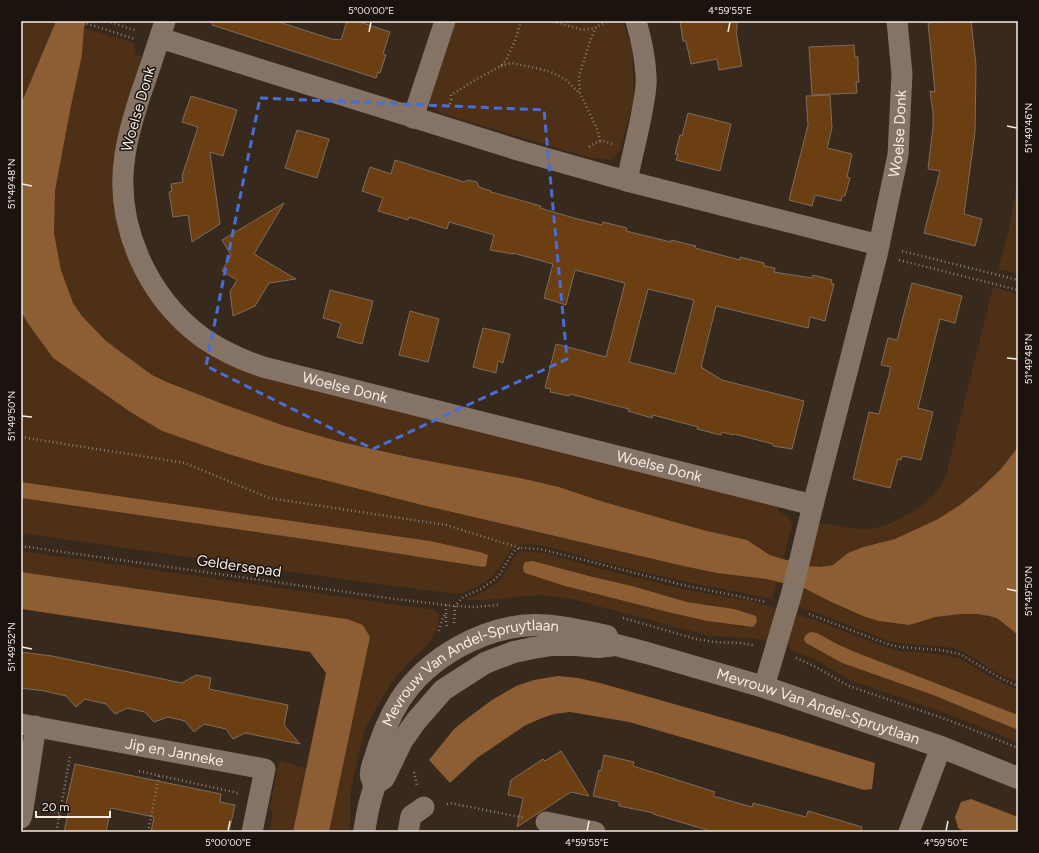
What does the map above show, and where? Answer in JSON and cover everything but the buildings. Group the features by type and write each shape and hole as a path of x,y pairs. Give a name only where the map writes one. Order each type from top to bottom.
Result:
{"street":[{"path":"413,118 444,21"},
{"path":"627,181 640,123 646,76 640,33 636,21"},
{"name":"Woelse Donk","path":"764,687 790,599 812,505 878,250 898,155 902,74 897,21"},
{"path":"162,29 413,118 528,153 878,250"},
{"name":"Woelse Donk","path":"162,29 129,131 124,155 122,179 124,203 128,226 135,249 145,271 170,307 203,338 242,360 263,367 812,505"},
{"name":"Mevrouw Van Andel-Spruytlaan","path":"364,832 367,812 374,785 370,775 374,762 389,718 411,685 429,668 457,647 491,632 514,627 535,625 573,628 610,637 616,645 764,687 941,747 1018,778"},
{"path":"22,817 32,749 29,725"},
{"name":"Jip en Janneke","path":"29,725 265,769 252,832"},
{"path":"910,832 941,747"},
{"path":"408,832 411,816 424,808"},
{"path":"546,822 595,832"}],"path":[{"path":"79,21 93,26"},
{"path":"107,21 162,29"},
{"path":"501,66 510,54 521,21"},
{"path":"553,21 583,30 596,28 608,21"},
{"path":"580,93 579,76 587,47 596,28"},
{"path":"439,126 451,100 451,95 476,78 501,66 512,63 551,72 566,80 580,93 598,131 600,141"},
{"path":"878,250 1018,280"},
{"path":"878,250 1018,290"},
{"path":"21,437 185,463 269,498 446,525 521,548 548,551 683,585 751,598 790,599 818,617 890,645 940,650 960,654 1002,679 1018,686"},
{"name":"Geldersepad","path":"21,546 395,599 455,606 463,597 481,589 494,580 500,574 515,550 521,548"},
{"path":"446,605 446,613"},
{"path":"774,651 812,665 849,686 951,721 1018,748"},
{"path":"32,749 76,757"},
{"path":"60,813 70,756"},
{"path":"136,771 259,798"},
{"path":"148,832 159,776"},
{"path":"424,808 450,803 546,822"}],"highlighted area":[{"path":"260,98 544,110 567,359 373,449 206,366"}],"shaded area":[{"path":"21,21 56,21 21,104"},
{"path":"56,21 86,21 82,55 55,191 54,233 61,270 73,303 82,316 106,341 152,375 223,404 285,426 341,442 559,487 604,502 703,530 747,540 770,555 809,566 820,567 833,565 848,553 863,547 895,539 938,519 960,505 980,489 1001,469 1018,447 1018,635 996,618 977,614 935,617 909,625 878,621 831,602 804,588 766,579 717,573 683,566 422,505 265,465 162,431 132,413 53,358 27,322 21,311 21,104"},
{"path":"453,21 623,21 632,49 634,98 620,150 611,160 590,158 443,114 431,107 428,97"},
{"path":"84,28 134,43 136,55 143,57 115,204 198,345 780,505 779,511 790,520 792,526 783,559 770,554 747,540 703,530 604,502 559,487 341,442 285,426 223,404 152,375 106,341 82,316 73,303 61,270 54,233 55,191 82,55"},
{"path":"1018,176 1018,274 998,269 1009,230"},
{"path":"993,287 1018,294 1018,447 1001,469 980,489 960,505 938,519 895,539 863,547 848,553 833,565 820,567 809,566 819,523 856,529 877,528 906,516 923,504 940,488 946,475"},
{"path":"21,311 27,322 53,358 162,431 265,465 422,505 683,566 777,582 772,599 660,576 546,546 527,544 516,546 512,549 500,567 484,583 473,589 456,594 21,533 21,498 318,541 483,567 480,552 430,541 21,482"},
{"path":"21,482 430,541 488,555 486,566 483,567 318,541 21,498"},
{"path":"21,551 434,610 439,614 438,627 432,638 391,683 366,726 350,796 350,832 329,832 370,637 363,625 347,619 21,572"},
{"path":"531,551 548,554 682,589 750,601 778,609 768,640 765,641 753,638 710,636 568,598 541,595 486,600 467,599 483,592 497,583 514,557 518,553","holes":["533,561 632,586 687,602 719,606 746,627 707,621 565,586"]},
{"path":"533,561 632,586 687,602 734,609 756,616 757,622 753,627 707,621 565,586 525,573 523,568 525,562"},
{"path":"21,572 347,619 363,625 370,637 329,832 293,832 326,673 310,652 21,609"},
{"path":"803,588 854,613 901,625 916,624 949,614 974,614 989,616 996,619 1005,624 1018,635 1018,682 990,669 962,651 946,647 893,642 798,607"},
{"path":"796,614 900,651 939,654 958,658 986,675 1018,690 1018,715 837,644 804,640 806,643 842,663 933,695 1018,730 1018,742 953,716 850,680 816,660 791,650 788,643"},
{"path":"811,632 817,633 855,652 1018,715 1018,730 933,695 842,663 806,643 804,640 805,637"},
{"path":"558,676 578,678 600,683 780,734 875,763 872,789 864,790 629,722 570,712 554,714 526,725 477,758 450,783 429,760 454,729 492,700 516,686 534,680"},
{"path":"279,761 306,768 293,832 269,832 273,814 270,808"},
{"path":"971,799 1018,817 1018,832 965,832 958,828 955,817 961,802"}]}
